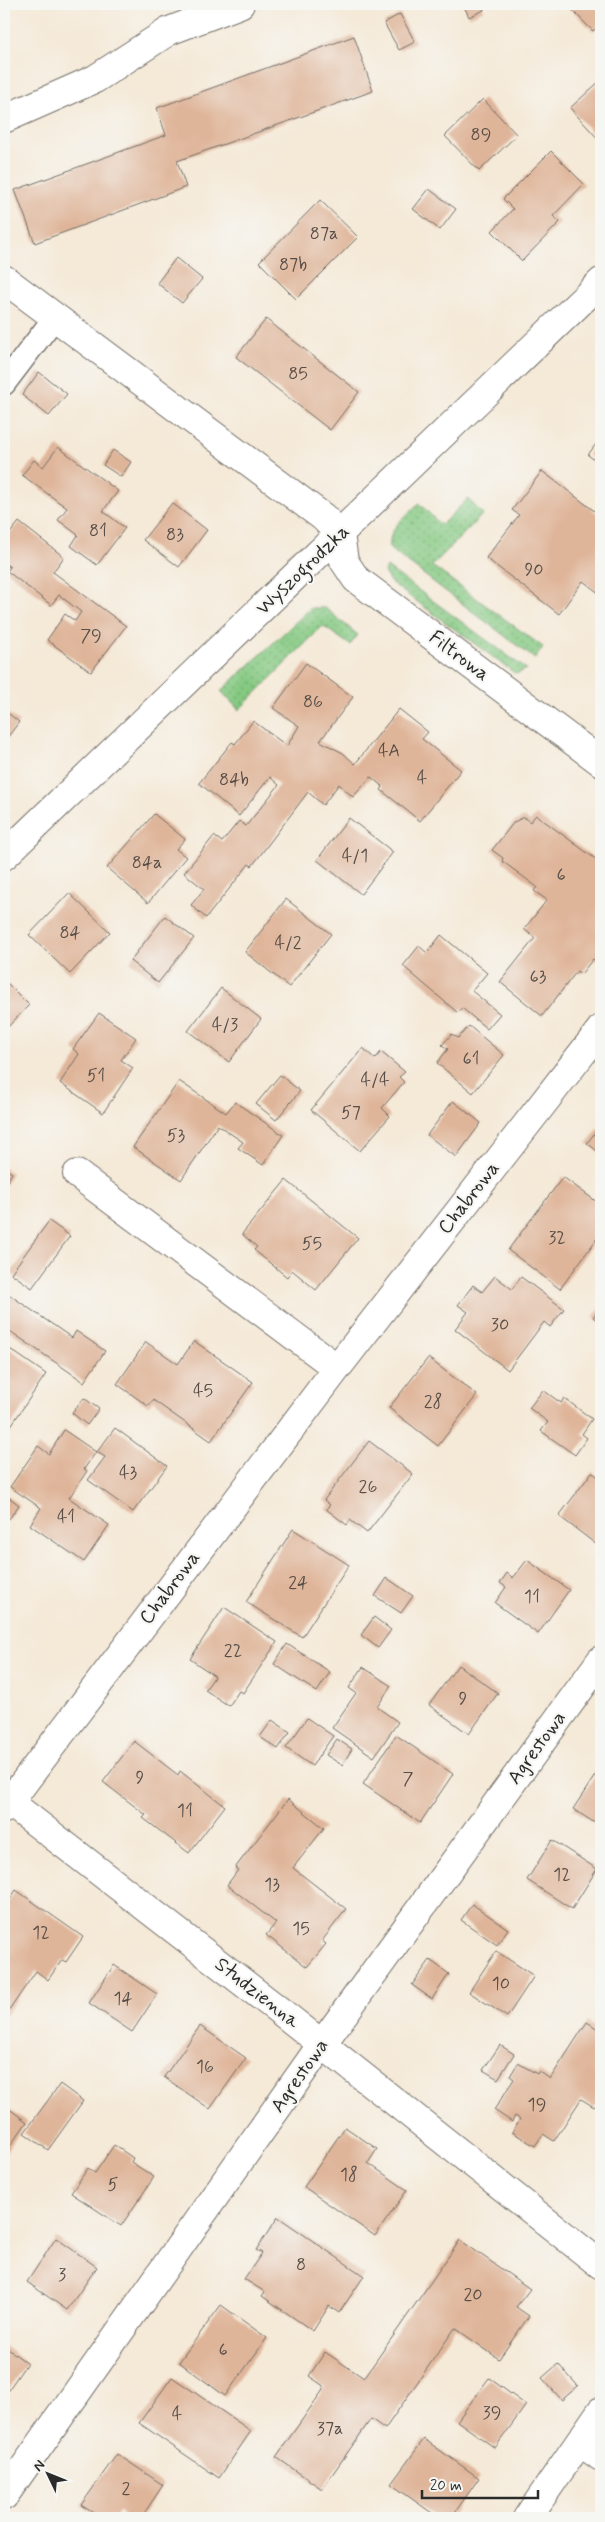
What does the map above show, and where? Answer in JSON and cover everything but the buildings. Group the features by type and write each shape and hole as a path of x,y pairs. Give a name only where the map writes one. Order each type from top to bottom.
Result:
{"street":[{"path":"4,119 95,79 169,31 240,4"},
{"path":"4,279 289,490 340,534"},
{"name":"Wyszogrodzka","path":"5,853 601,282"},
{"name":"Filtrowa","path":"340,534 344,561 356,579 601,762"},
{"name":"Chabrowa","path":"5,1802 337,1368 601,1029"},
{"path":"77,1174 337,1368"},
{"name":"Agrestowa","path":"4,2496 322,2044 601,1660"},
{"name":"Studzienna","path":"5,1802 322,2044 601,2266"},
{"path":"527,2518 591,2450 601,2411"}],"lane":[{"path":"4,384 55,316"}],"green space":[{"path":"468,499 483,514 432,566 543,647 535,659 390,549 391,535 394,529 419,503 441,525"},
{"path":"387,567 526,669 516,674 390,582 384,572"},
{"path":"311,608 325,608 358,635 350,645 323,626 239,710 221,691"}]}
